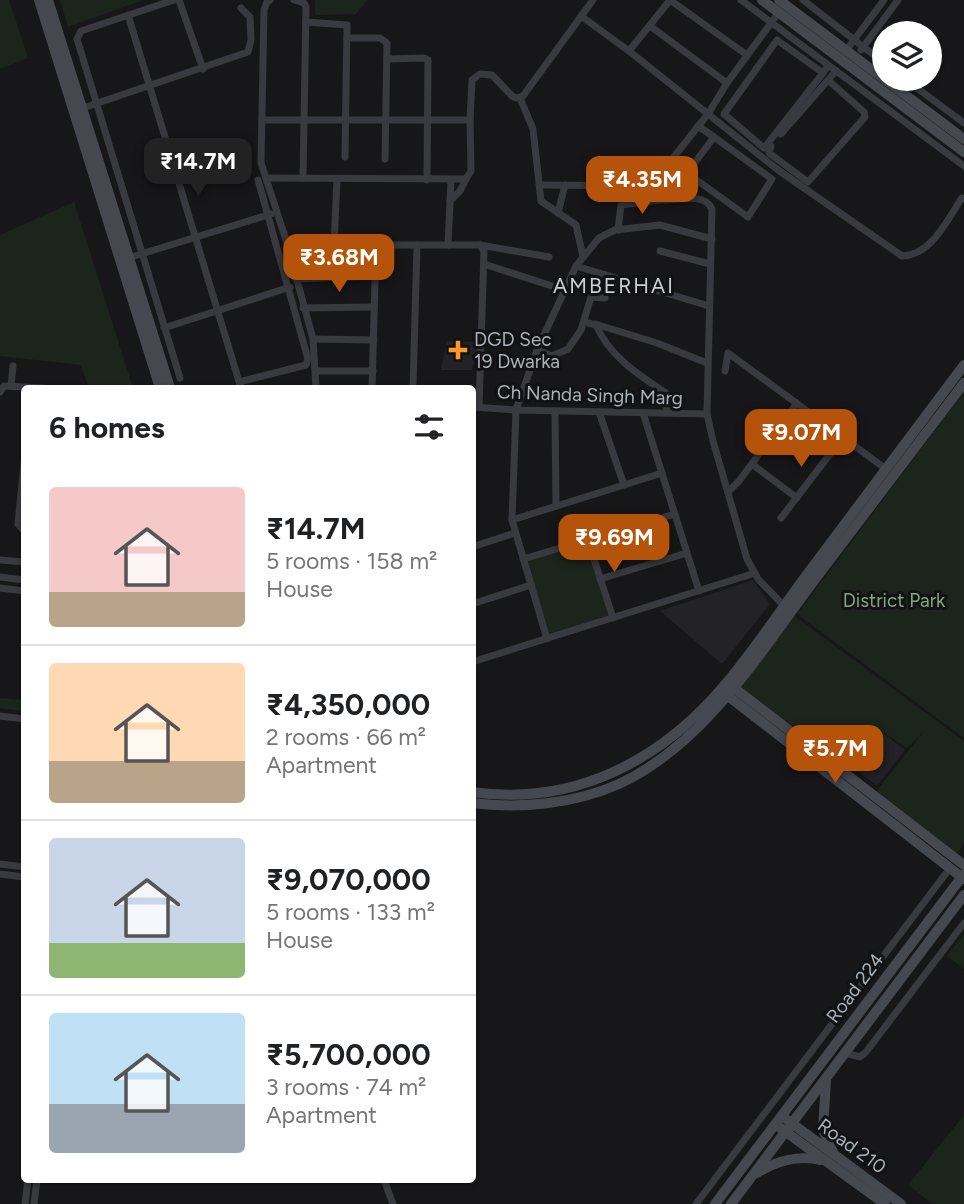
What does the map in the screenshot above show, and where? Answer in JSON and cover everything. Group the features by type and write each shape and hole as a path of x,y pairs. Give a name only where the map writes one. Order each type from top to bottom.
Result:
{"street":[{"path":"39,0 169,385"},
{"path":"48,0 83,107 159,385"},
{"path":"180,378 95,104 77,36 80,31 176,0 203,69"},
{"path":"128,15 240,385 308,363 290,286 268,215 262,179 264,10 270,0"},
{"path":"294,0 304,3 306,7 303,178"},
{"path":"520,98 593,0"},
{"path":"629,51 670,0 747,55"},
{"path":"741,0 964,166"},
{"path":"762,0 964,139"},
{"path":"779,0 964,152"},
{"path":"803,0 872,54"},
{"path":"848,58 854,40 884,0"},
{"path":"848,58 863,47 898,0"},
{"path":"83,107 248,52 251,40 250,17 241,8"},
{"path":"662,200 657,198 653,187 657,178 708,114 727,83 779,12"},
{"path":"581,16 778,170 902,256 919,252 931,243 962,198"},
{"path":"306,22 347,24 345,157"},
{"path":"650,26 727,83"},
{"path":"347,38 383,39 388,45 385,159"},
{"path":"828,66 825,76 769,149 769,153 806,182 809,182 866,116 825,76 778,40 724,114 764,148 825,76 836,71"},
{"path":"387,59 428,60 427,180"},
{"path":"450,201 460,191 471,171 472,80 480,74 492,75 512,96 520,98"},
{"path":"921,91 964,123"},
{"path":"520,98 533,129 541,201 576,225 583,257"},
{"path":"262,120 470,120"},
{"path":"698,126 714,137 772,179 748,217 687,173 714,137"},
{"path":"262,179 466,179"},
{"path":"262,179 287,243 313,339 316,385"},
{"path":"334,245 337,179"},
{"path":"448,245 451,180"},
{"path":"540,184 653,187"},
{"path":"558,214 565,185"},
{"path":"618,230 621,205 694,198 708,202 712,209 707,414 747,559 755,573 787,609"},
{"path":"128,258 277,212"},
{"path":"547,639 512,520 516,410 537,350 576,266 598,238 618,230 660,225 712,239"},
{"path":"287,243 480,245 549,257"},
{"path":"372,385 376,245"},
{"path":"413,385 417,245"},
{"path":"476,407 484,264 484,249 480,245"},
{"path":"660,251 710,264"},
{"path":"484,264 564,290"},
{"path":"576,266 709,306"},
{"path":"296,279 375,276"},
{"path":"164,327 290,286"},
{"path":"537,350 552,356 568,349 584,322 591,297 605,298"},
{"path":"303,308 374,307"},
{"path":"584,322 657,343 707,363"},
{"path":"594,324 613,351 636,373 666,393 667,413"},
{"path":"313,339 374,340"},
{"path":"725,371 728,353 886,469"},
{"path":"787,609 964,365"},
{"path":"11,386 13,366"},
{"path":"316,371 373,371"},
{"path":"476,803 538,805 577,798 619,784 682,741 727,689 964,383"},
{"path":"0,392 1,387 21,387"},
{"path":"728,492 797,403"},
{"name":"Ch Nanda Singh Marg","path":"476,407 707,414"},
{"path":"555,411 556,506"},
{"path":"599,412 624,485"},
{"path":"643,413 699,591"},
{"path":"781,518 843,437"},
{"path":"752,464 797,498"},
{"path":"512,520 662,473"},
{"path":"21,500 21,527"},
{"path":"523,559 675,514"},
{"path":"476,546 515,533"},
{"path":"588,540 613,618"},
{"path":"600,579 687,553"},
{"path":"0,560 21,562"},
{"path":"476,661 755,573"},
{"path":"0,577 21,580"},
{"path":"476,603 531,585"},
{"path":"0,588 21,591"},
{"path":"476,792 537,794 575,788 616,772 646,757 727,689"},
{"path":"727,689 956,864 963,877"},
{"path":"0,716 21,719"},
{"path":"696,1204 956,864 964,848"},
{"path":"0,864 21,867"},
{"path":"0,874 21,877"},
{"name":"Road 224","path":"715,1204 963,877"},
{"name":"Road 224","path":"731,1204 964,895"},
{"path":"845,1053 860,1057 866,1052 964,923"},
{"path":"897,984 910,994"},
{"path":"827,1077 822,1108 823,1130 835,1155"},
{"name":"Road 210","path":"778,1120 835,1155 901,1204"},
{"name":"Road 210","path":"788,1127 824,1160 885,1204"},
{"path":"752,1176 776,1163 809,1157 824,1160"},
{"path":"25,1204 28,1183"},
{"path":"34,1204 37,1183"},
{"path":"385,1183 393,1204"}],"shaded area":[{"path":"447,341 479,342 472,370 441,370"},
{"path":"753,580 770,604 722,664 660,611"},
{"path":"875,727 905,750 877,786 847,763"}],"green space":[{"path":"0,0 9,0 28,58 0,69"},
{"path":"60,0 143,0 68,27"},
{"path":"315,0 367,0 356,14 315,15"},
{"path":"74,202 132,385 88,385 81,365 0,356 0,235"},
{"name":"District Park","path":"964,392 964,738 797,614"},
{"path":"586,542 612,614 547,636 523,560"},
{"path":"793,615 964,741 964,843 956,855 876,792 925,730 907,748 875,727 847,763 737,687"},
{"path":"0,698 21,700 21,711 0,708"},
{"path":"964,934 964,969 947,956"},
{"path":"964,1115 964,1204 933,1204 908,1185"}],"place":[{"name":"DGD Sec 19 Dwarka","path":"458,350"}],"district":[{"name":"AMBERHAI","path":"614,285"}]}
